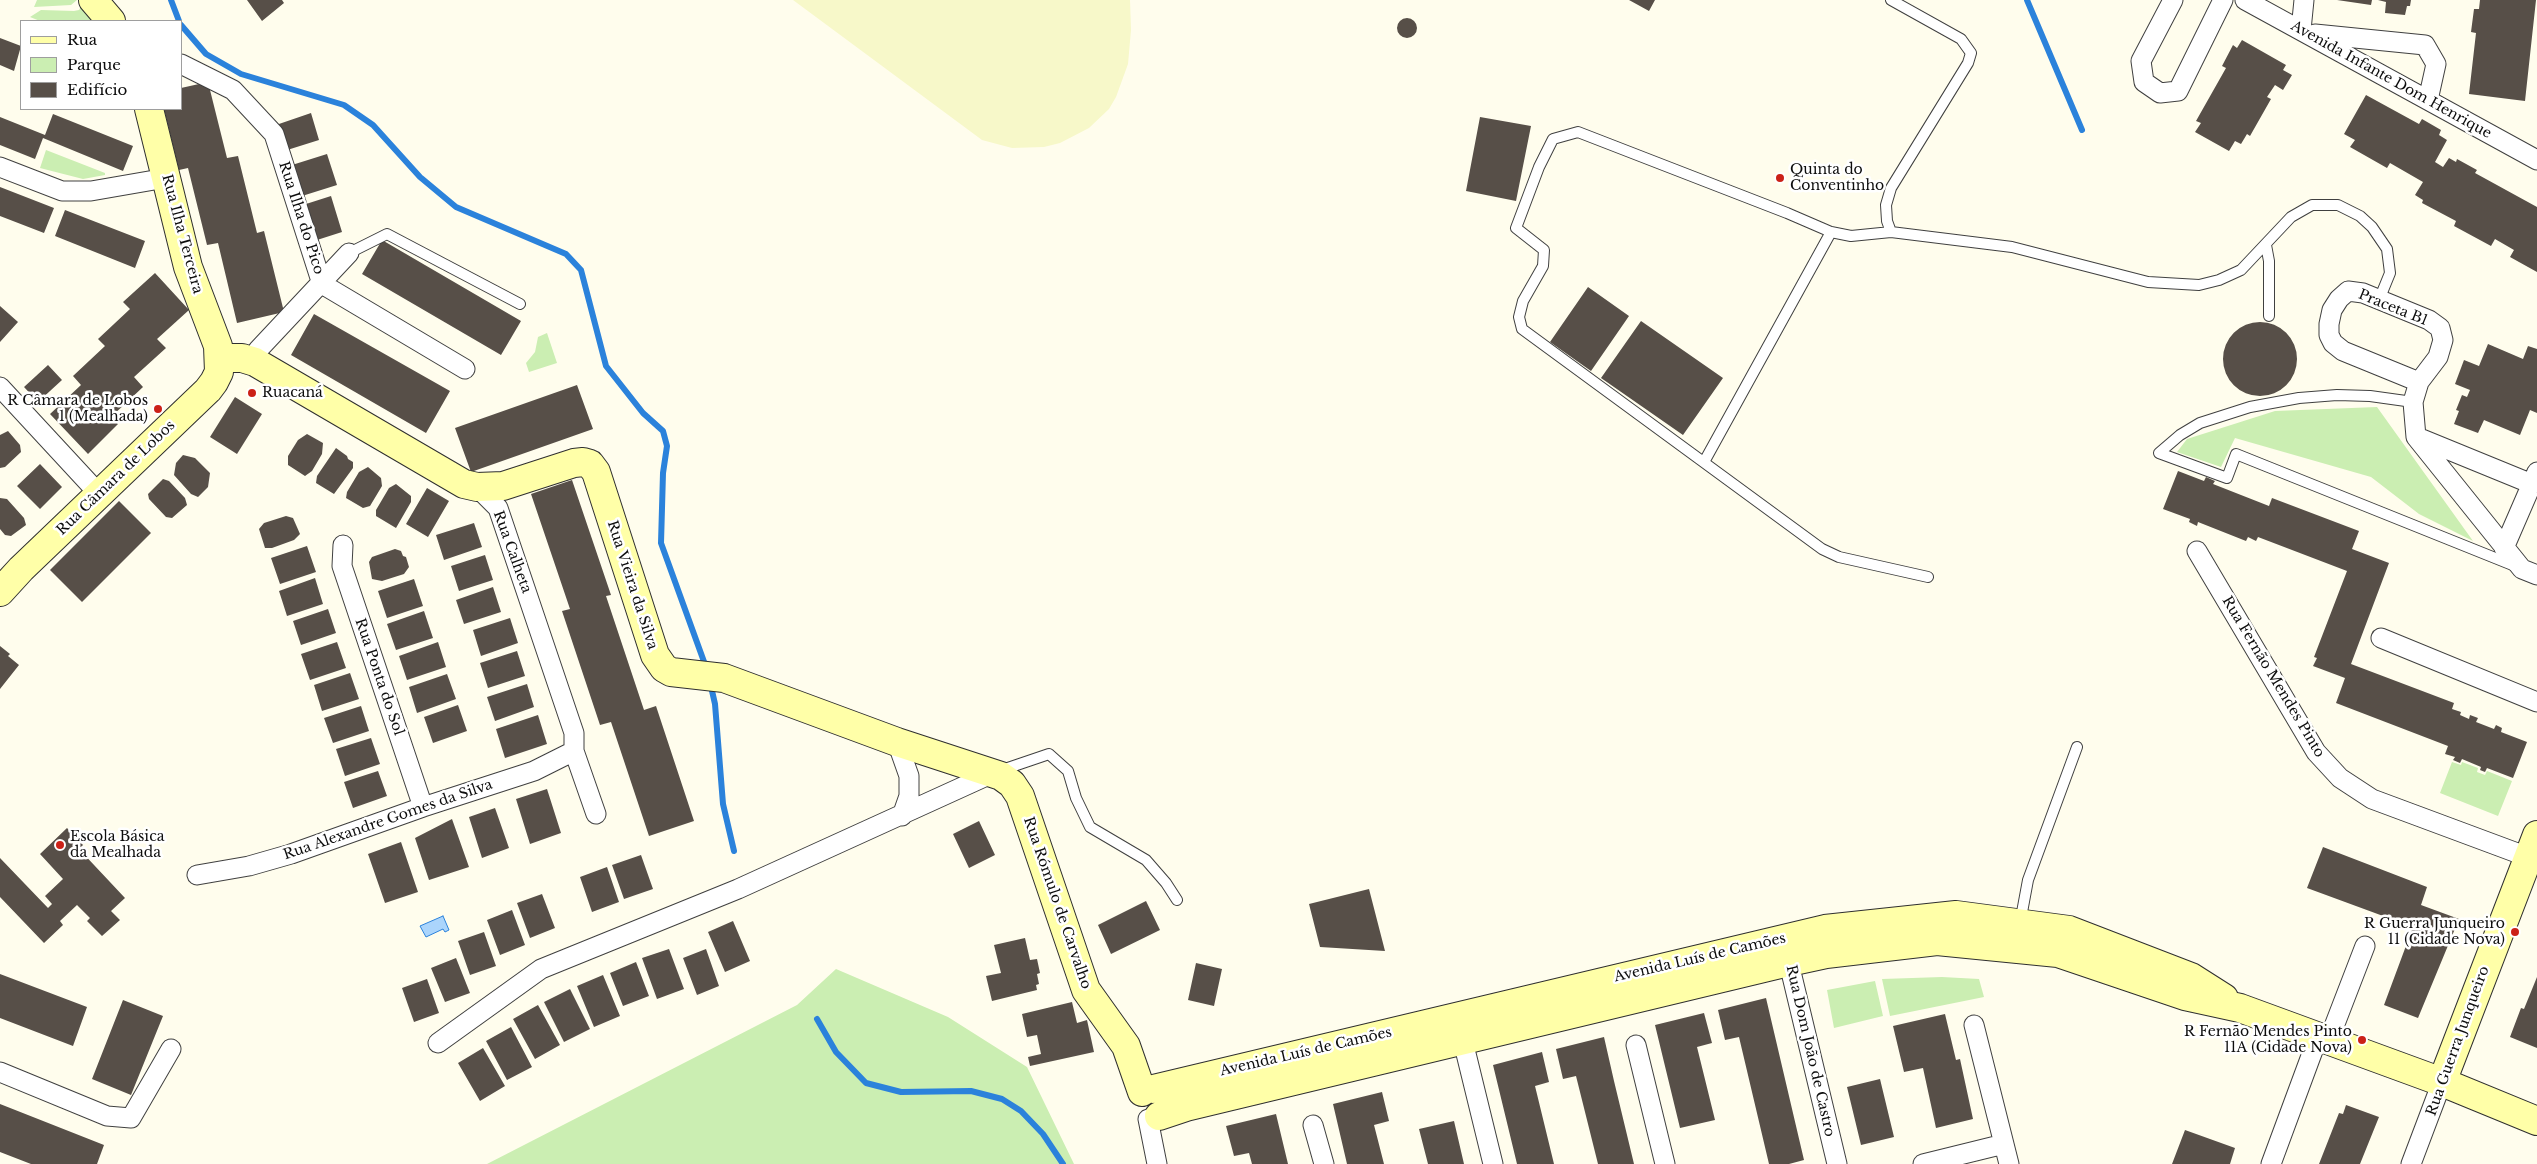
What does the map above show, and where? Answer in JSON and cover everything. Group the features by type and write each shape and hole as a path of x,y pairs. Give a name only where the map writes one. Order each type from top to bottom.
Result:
{"street":[{"path":"93,0 110,20"},
{"path":"121,0 126,20"},
{"path":"2173,0 2141,60 2144,82 2160,92 2178,91 2223,0"},
{"name":"Avenida Infante Dom Henrique","path":"2245,0 2537,160"},
{"path":"2304,0 2304,32 2425,46 2436,64 2428,100"},
{"name":"Rua Ilha do Pico","path":"182,64 234,90 274,134 322,284 465,369"},
{"name":"Rua Ilha Terceira","path":"149,110 188,267 214,332 219,358"},
{"path":"0,167 62,190 91,191 166,178"},
{"path":"255,362 258,350 322,284 348,254"},
{"name":"Praceta B1","path":"2416,437 2413,402 2419,382 2438,358 2443,340 2440,328 2429,320 2363,294 2348,291 2339,299 2332,310 2329,335 2333,343 2343,351 2419,382"},
{"name":"Rua Calheta","path":"219,358 242,358 255,362 464,484 477,487 498,508 574,732 574,751 596,814"},
{"name":"Rua Câmara de Lobos","path":"0,592 21,569 100,495 211,386 219,372 219,358"},
{"path":"0,387 100,495"},
{"path":"2416,437 2534,478 2504,548"},
{"path":"2416,437 2504,548 2529,572"},
{"name":"Rua Vieira da Silva","path":"477,487 503,486 574,463 583,462 590,464 596,472 655,655 664,668 671,672 724,678 897,742 993,773"},
{"name":"Rua Ponta do Sol","path":"343,545 342,566 423,807"},
{"name":"Rua Fernão Mendes Pinto","path":"2197,551 2316,752 2340,778 2372,799 2532,846"},
{"path":"2381,638 2537,702"},
{"path":"897,742 909,776 909,796 902,816"},
{"name":"Rua Alexandre Gomes da Silva","path":"197,875 249,866 291,854 423,807 534,771 574,751"},
{"path":"438,1043 541,969 738,889 993,773"},
{"name":"Rua Rómulo de Carvalho","path":"993,773 1012,784 1020,796 1086,990 1126,1046 1147,1090 1161,1094 1165,1103 1153,1117"},
{"name":"Rua Guerra Junqueiro","path":"2411,1164 2532,846"},
{"name":"Avenida Luís de Camões","path":"1153,1117 1460,1029 1786,950 1825,929 1956,915 2069,930 2191,977 2240,1008"},
{"name":"Avenida Luís de Camões","path":"1786,950 1826,954 1937,941 2058,953 2185,996 2240,1008 2442,1082 2537,1120"},
{"path":"2271,1164 2365,946"},
{"name":"Rua Dom João de Castro","path":"1786,950 1837,1164"},
{"path":"1974,1025 2009,1164"},
{"path":"1460,1029 1493,1164"},
{"name":"Avenida Luís de Camões","path":"1147,1090 1460,1029"},
{"path":"1636,1045 1665,1164"},
{"path":"0,1072 107,1116 131,1118 171,1049"},
{"path":"1153,1117 1157,1164"},
{"path":"1313,1125 1324,1164"},
{"path":"1923,1164 2004,1144"}],"lane":[{"path":"1891,0 1961,39 1971,52 1968,62 1891,188 1886,205 1887,221 1891,232"},
{"path":"1928,577 1840,557 1822,549 1522,329 1519,317 1523,301 1543,266 1544,250 1516,228 1539,168 1553,139 1578,132 1831,232 1851,236 1891,232 2012,247 2148,282 2176,285 2199,285 2219,280 2241,270 2291,218 2312,206 2338,205 2360,216 2372,227 2387,249 2390,273 2379,300"},
{"path":"1704,462 1831,232"},
{"path":"348,254 387,234 520,304"},
{"path":"2266,245 2269,261 2269,316"},
{"path":"2413,402 2370,396 2337,395 2299,398 2250,407 2200,423 2180,435 2159,453 2227,478 2236,454 2529,572"},
{"path":"2020,924 2028,880 2077,747"},
{"path":"993,773 1049,754 1068,771 1076,798 1090,827 1146,860 1166,883 1177,900"}],"green space":[{"path":"37,0 77,0 71,5 34,7"},
{"path":"793,0 1130,0 1131,30 1128,64 1116,97 1109,109 1089,128 1060,143 1044,147 1012,148 982,140"},
{"path":"82,5 95,20 38,20 30,17 41,10 79,10"},
{"path":"46,150 105,173 105,175 83,179 40,168"},
{"path":"547,333 557,363 529,372 526,363 535,352 538,337"},
{"path":"2377,407 2473,541 2419,514 2371,477 2235,438 2221,467 2177,452 2187,439 2275,411"},
{"path":"2452,762 2461,765 2462,762 2478,768 2477,772 2485,775 2487,771 2512,781 2498,816 2440,793"},
{"path":"836,969 948,1017 1027,1067 1074,1164 487,1164 797,1005"},
{"path":"1942,977 1979,979 1984,997 1890,1016 1882,979"},
{"path":"1875,981 1883,1016 1834,1028 1827,990"}],"water":[{"path":"443,916 449,930 445,932 443,929 426,937 420,926"}],"building":[{"path":"247,0 282,0 284,3 262,21"},
{"path":"1629,0 1655,0 1649,11"},
{"path":"2337,0 2372,0 2371,5"},
{"path":"2378,0 2411,0 2405,15 2385,13 2386,2"},
{"path":"2480,0 2536,0 2525,101 2469,94 2476,33 2471,32 2474,9 2479,9"},
{"path":"1403,18 1411,18 1417,24 1417,32 1411,38 1403,38 1397,32 1397,24"},
{"path":"0,38 20,46 14,71 0,65"},
{"path":"2242,40 2286,65 2283,70 2292,75 2283,90 2275,85 2267,97 2271,99 2250,136 2247,134 2241,144 2235,141 2229,151 2195,132 2201,123 2196,121 2226,68 2222,66 2233,45 2237,48"},
{"path":"208,82 227,158 238,156 257,233 264,231 284,312 237,323 218,243 207,245 188,168 179,170 164,110 182,110 182,88"},
{"path":"2366,95 2419,124 2422,119 2441,130 2439,135 2447,140 2435,162 2443,167 2449,158 2456,162 2457,159 2477,170 2475,173 2537,207 2537,272 2510,257 2514,250 2495,239 2491,246 2454,226 2456,221 2422,203 2423,200 2415,195 2423,182 2390,163 2387,168 2350,147 2355,140 2344,134"},
{"path":"311,113 319,140 284,151 276,125"},
{"path":"53,114 133,146 123,171 43,138 35,159 0,145 0,117 45,135"},
{"path":"1480,117 1531,126 1516,201 1466,191"},
{"path":"327,154 337,185 302,196 292,165"},
{"path":"0,187 54,208 44,233 0,216"},
{"path":"331,196 342,232 317,240 306,204"},
{"path":"65,210 145,241 135,268 55,236"},
{"path":"382,240 521,321 501,355 362,274"},
{"path":"155,273 189,310 157,339 166,348 134,377 143,387 111,417 118,424 88,454 50,414 81,385 73,376 105,346 98,339 130,309 123,302"},
{"path":"1588,287 1629,316 1591,371 1550,342"},
{"path":"0,306 18,322 0,342"},
{"path":"314,314 450,391 426,433 291,355"},
{"path":"1641,321 1723,378 1683,435 1601,378"},
{"path":"2260,322 2274,325 2286,333 2294,345 2297,359 2294,373 2286,385 2274,393 2260,396 2246,393 2234,385 2226,373 2223,359 2226,345 2234,333 2246,325"},
{"path":"2488,344 2523,359 2528,346 2537,349 2537,413 2530,410 2520,435 2484,420 2478,433 2454,424 2459,411 2456,410 2462,395 2467,397 2470,390 2455,384 2464,360 2479,366"},
{"path":"48,365 62,380 38,402 24,387"},
{"path":"577,385 593,429 471,472 455,428"},
{"path":"235,397 262,414 237,454 210,437"},
{"path":"8,431 20,445 21,452 5,467 0,468 0,435"},
{"path":"307,434 323,443 322,454 312,471 305,476 288,465 288,456 298,440"},
{"path":"336,448 353,462 353,468 334,494 316,483 317,476"},
{"path":"183,455 195,458 210,473 208,487 198,497 191,494 174,475 176,463"},
{"path":"40,464 62,487 40,509 17,486"},
{"path":"368,467 381,478 382,486 370,506 363,508 346,498 347,492 359,472"},
{"path":"2178,471 2204,481 2206,477 2215,481 2213,484 2269,506 2272,498 2359,531 2352,549 2389,563 2351,664 2454,703 2452,709 2461,712 2460,715 2469,719 2470,715 2478,718 2476,722 2494,729 2496,725 2502,728 2501,732 2527,742 2513,778 2487,768 2485,772 2480,770 2481,767 2462,759 2460,763 2453,760 2455,757 2445,754 2448,746 2336,703 2345,678 2313,666 2317,658 2314,657 2347,571 2258,537 2256,541 2248,537 2246,541 2198,522 2197,526 2189,522 2190,519 2163,509"},
{"path":"163,479 169,481 185,498 187,505 172,518 166,517 149,499 148,494"},
{"path":"572,480 611,595 606,596 644,710 656,706 694,821 649,836 611,722 600,725 562,611 570,609 531,494"},
{"path":"396,484 411,496 411,502 396,528 376,516 376,510 389,488"},
{"path":"427,488 449,501 428,537 406,524"},
{"path":"0,498 7,499 24,518 26,525 11,536 5,535 0,529"},
{"path":"119,501 151,533 82,602 50,570"},
{"path":"286,516 293,518 300,534 294,540 272,548 265,548 259,529 264,523"},
{"path":"474,523 482,547 444,560 436,535"},
{"path":"307,546 316,572 280,584 271,558"},
{"path":"395,549 401,551 403,556 406,557 409,567 404,574 382,581 372,579 369,562 372,557"},
{"path":"485,555 493,580 459,591 451,566"},
{"path":"315,578 323,604 287,616 279,591"},
{"path":"414,579 423,606 387,618 378,591"},
{"path":"493,587 501,612 464,624 456,600"},
{"path":"328,609 336,633 301,645 293,621"},
{"path":"424,611 433,638 396,650 387,624"},
{"path":"510,618 518,643 481,656 473,630"},
{"path":"337,642 346,668 310,680 301,654"},
{"path":"438,642 446,667 407,680 399,656"},
{"path":"0,646 19,665 0,689"},
{"path":"517,651 525,676 488,688 480,663"},
{"path":"350,673 359,699 322,711 314,685"},
{"path":"447,674 456,699 417,713 409,687"},
{"path":"527,684 534,707 495,721 487,697"},
{"path":"458,705 467,731 433,743 424,717"},
{"path":"361,706 369,731 333,743 324,718"},
{"path":"538,715 547,744 505,758 496,729"},
{"path":"371,738 380,764 345,776 336,749"},
{"path":"378,771 387,796 353,808 344,782"},
{"path":"547,789 561,833 530,844 516,799"},
{"path":"495,808 509,848 482,858 469,817"},
{"path":"452,819 469,867 429,880 415,838"},
{"path":"979,821 995,855 969,868 953,834"},
{"path":"67,828 83,845 79,849 125,898 111,911 120,920 102,936 87,921 90,918 77,905 60,921 63,925 44,943 0,897 0,858 48,908 52,904 45,896 63,879 40,854"},
{"path":"401,842 418,892 385,903 368,854"},
{"path":"2323,847 2427,887 2421,905 2459,919 2418,1018 2384,1005 2413,927 2307,888"},
{"path":"641,855 653,889 624,899 612,865"},
{"path":"607,867 619,902 592,912 580,877"},
{"path":"1369,889 1385,951 1320,947 1309,904"},
{"path":"542,894 555,928 530,938 517,903"},
{"path":"1146,901 1160,930 1111,954 1098,925"},
{"path":"512,910 525,945 500,955 487,920"},
{"path":"733,921 750,961 725,972 708,932"},
{"path":"484,932 496,966 470,975 458,941"},
{"path":"1025,938 1030,960 1037,959 1040,973 1037,974 1039,984 1036,985 1037,990 992,1001 986,976 1001,973 994,945"},
{"path":"669,949 684,989 657,999 642,958"},
{"path":"706,949 719,986 697,995 683,958"},
{"path":"456,958 470,993 445,1002 431,968"},
{"path":"636,962 649,996 623,1006 610,973"},
{"path":"1196,963 1222,969 1214,1006 1188,1000"},
{"path":"0,974 87,1007 73,1046 0,1018"},
{"path":"603,975 620,1016 594,1027 577,986"},
{"path":"2537,977 2537,1048 2510,1037 2521,1008 2524,1009"},
{"path":"427,979 439,1013 414,1022 402,988"},
{"path":"570,989 590,1029 564,1042 544,1002"},
{"path":"1766,998 1804,1160 1789,1164 1769,1164 1739,1037 1725,1040 1718,1010"},
{"path":"123,1000 163,1016 131,1095 92,1079"},
{"path":"1072,1002 1077,1023 1087,1020 1094,1052 1030,1066 1028,1057 1041,1054 1037,1035 1027,1037 1022,1014"},
{"path":"538,1005 560,1045 535,1059 513,1019"},
{"path":"1704,1013 1712,1043 1697,1047 1715,1120 1680,1128 1655,1025"},
{"path":"1945,1014 1956,1060 1960,1059 1973,1119 1936,1128 1923,1068 1904,1072 1893,1026"},
{"path":"511,1027 532,1067 507,1080 486,1041"},
{"path":"1604,1037 1634,1164 1598,1164 1576,1076 1563,1079 1556,1049"},
{"path":"483,1048 505,1086 480,1101 458,1063"},
{"path":"1542,1052 1549,1082 1535,1086 1554,1164 1517,1164 1493,1065"},
{"path":"1880,1079 1894,1137 1861,1145 1847,1087"},
{"path":"1382,1092 1389,1121 1374,1125 1384,1164 1347,1164 1333,1104"},
{"path":"0,1104 104,1145 97,1164 31,1164 0,1152"},
{"path":"2346,1105 2379,1117 2360,1164 2319,1164 2339,1113 2343,1114"},
{"path":"1276,1114 1288,1164 1252,1164 1249,1153 1234,1156 1226,1126"},
{"path":"1454,1121 1464,1164 1428,1164 1419,1129"},
{"path":"2185,1130 2235,1148 2230,1164 2172,1164"}],"waterway":[{"path":"171,0 179,20"},
{"path":"2027,0 2082,130"},
{"path":"182,26 206,54 241,74 344,105 373,125 420,177 456,207 566,254 581,270 606,366 643,413 663,431 667,446 663,473 661,543 707,670"},
{"path":"710,682 715,704 723,804 734,851"},
{"path":"817,1019 836,1052 866,1083 901,1092 971,1091 1002,1099 1021,1111 1043,1134 1063,1164"}],"place":[{"name":"Quinta do Conventinho","path":"1780,178"},
{"name":"Ruacaná","path":"252,393"},
{"name":"R Câmara de Lobos 1 (Mealhada)","path":"158,409"},
{"name":"Escola Básica da Mealhada","path":"60,845"},
{"name":"R Guerra Junqueiro 11 (Cidade Nova)","path":"2515,932"},
{"name":"R Fernão Mendes Pinto 11A (Cidade Nova)","path":"2362,1040"}]}
